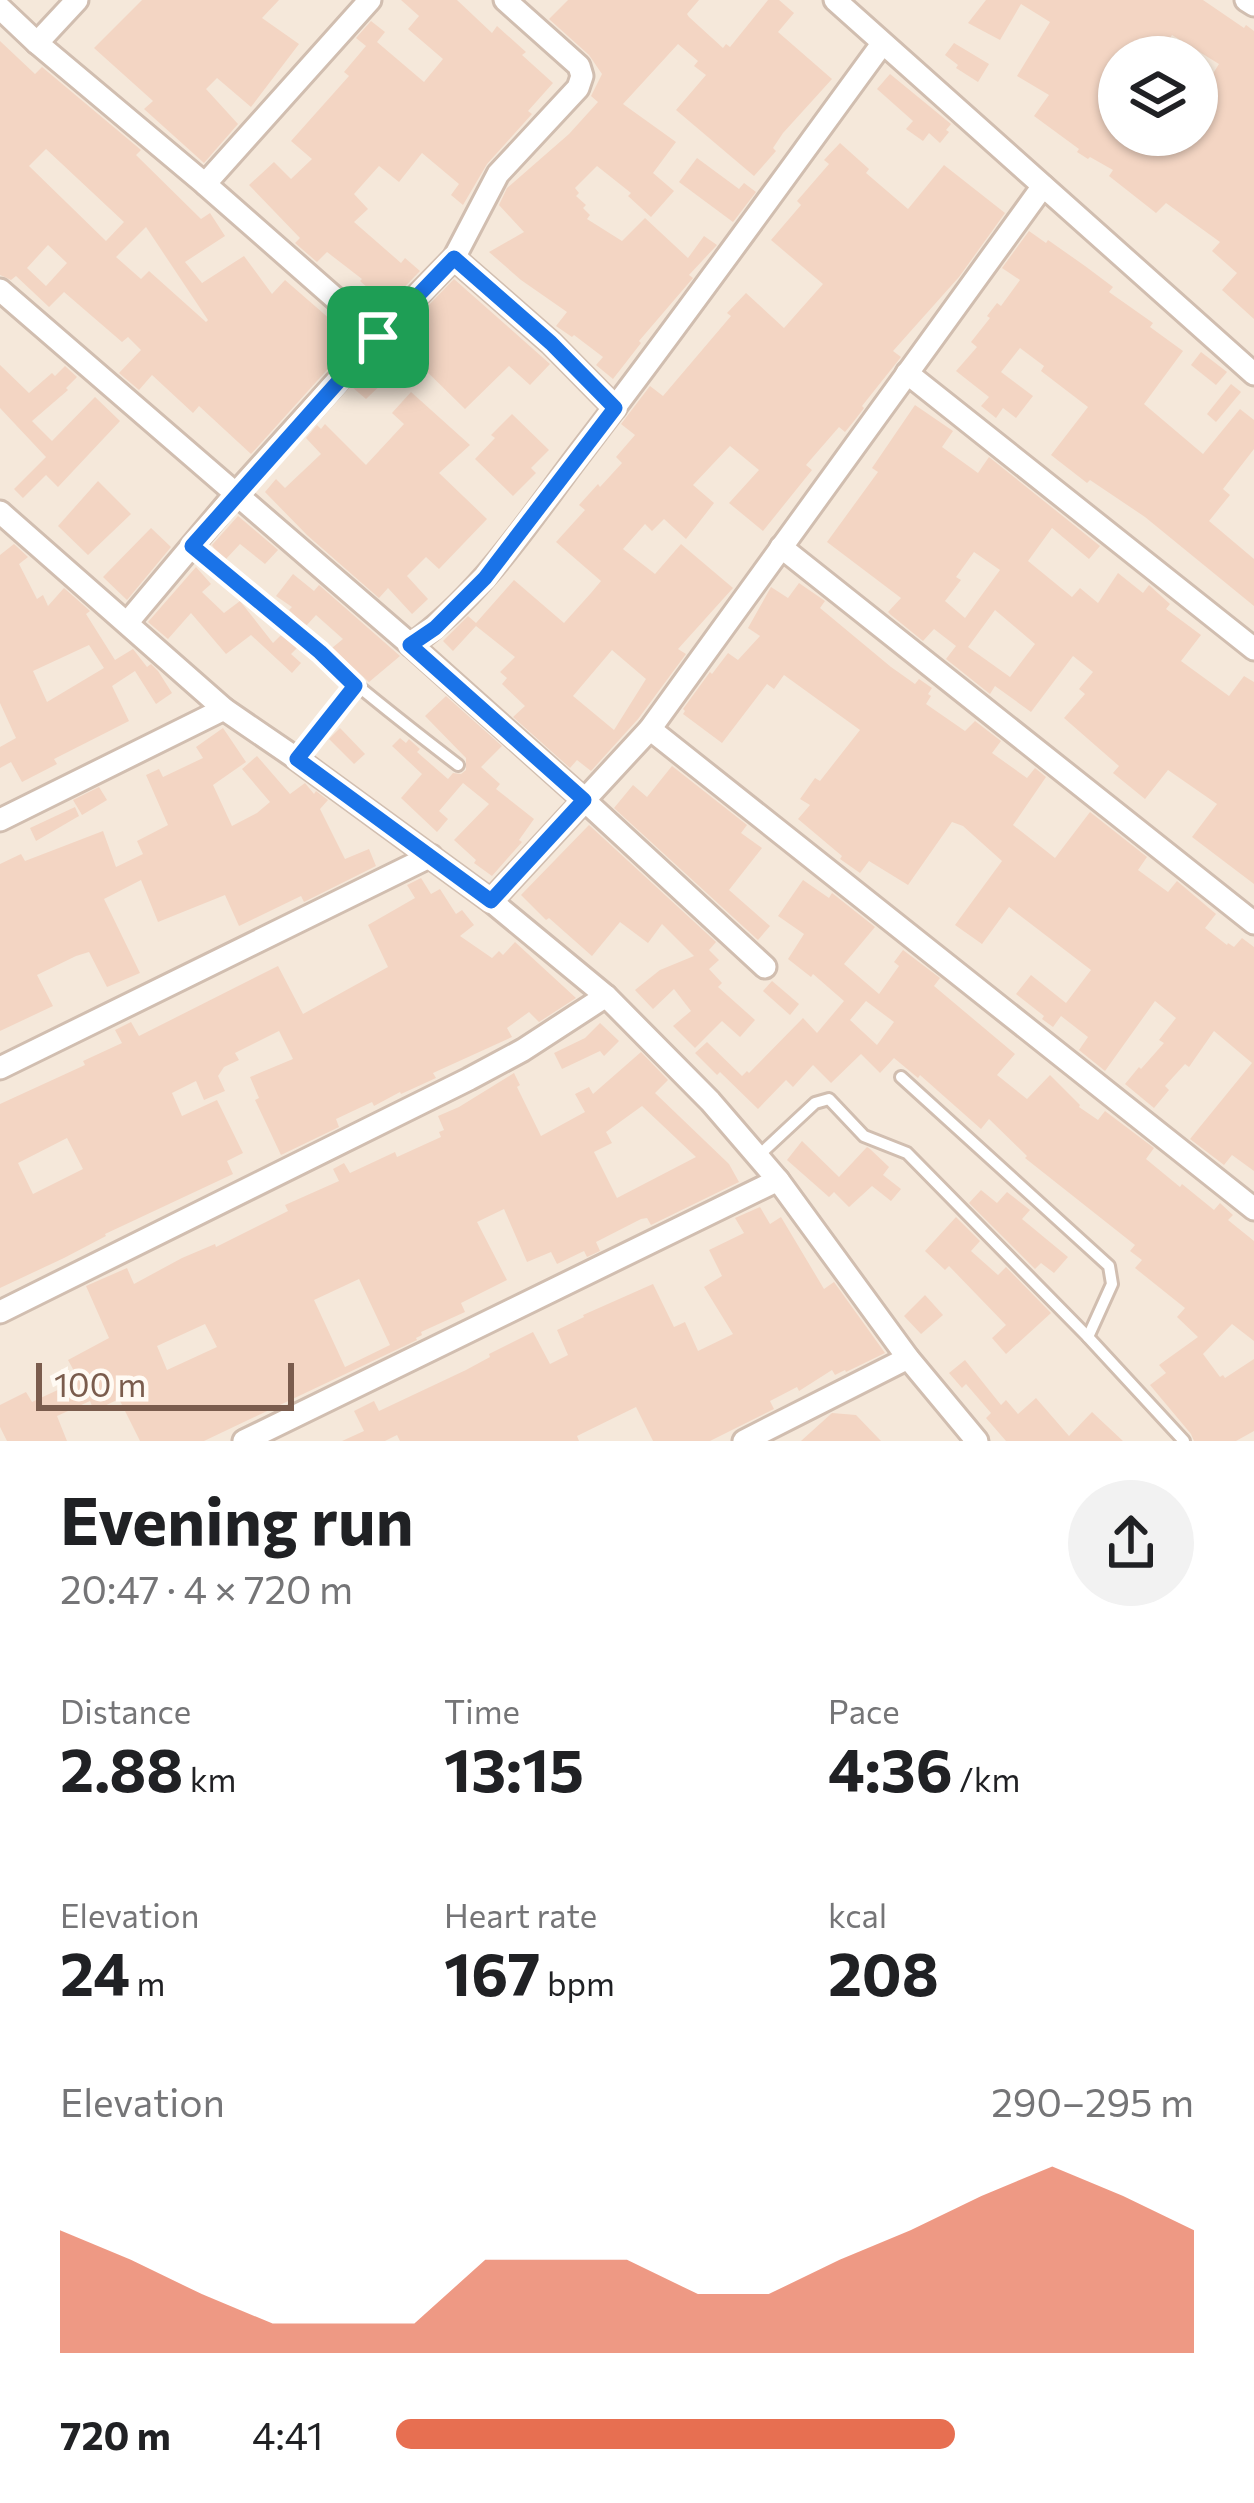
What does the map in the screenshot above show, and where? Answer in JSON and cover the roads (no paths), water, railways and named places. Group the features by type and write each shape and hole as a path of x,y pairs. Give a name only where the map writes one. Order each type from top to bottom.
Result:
{"street":[{"path":"37,43 77,0"},
{"path":"205,184 370,0"},
{"path":"128,622 237,493 454,258 498,174 578,88 582,76 578,66 505,0"},
{"path":"835,0 1254,374"},
{"path":"1246,0 1254,5"},
{"path":"0,8 378,337"},
{"path":"410,645 435,628 485,578 882,44"},
{"path":"491,901 650,730 1042,186"},
{"path":"454,258 551,343 615,408"},
{"path":"0,290 410,645 765,967"},
{"path":"907,374 1254,650"},
{"path":"0,512 224,709 491,901 606,996 710,1101 778,1180 908,1358 977,1441"},
{"path":"781,547 1254,923"},
{"path":"0,820 224,709"},
{"path":"650,730 1254,1209"},
{"path":"0,1068 431,856"},
{"path":"0,1312 469,1079 606,996"},
{"path":"244,1441 778,1180"},
{"path":"744,1441 908,1358"}],"lane":[{"path":"192,546 355,686 458,765"},
{"path":"297,759 355,686"},
{"path":"901,1077 1108,1266 1112,1284 1088,1337"},
{"path":"757,1156 815,1103 829,1100 864,1136 907,1153 1184,1441"}]}
